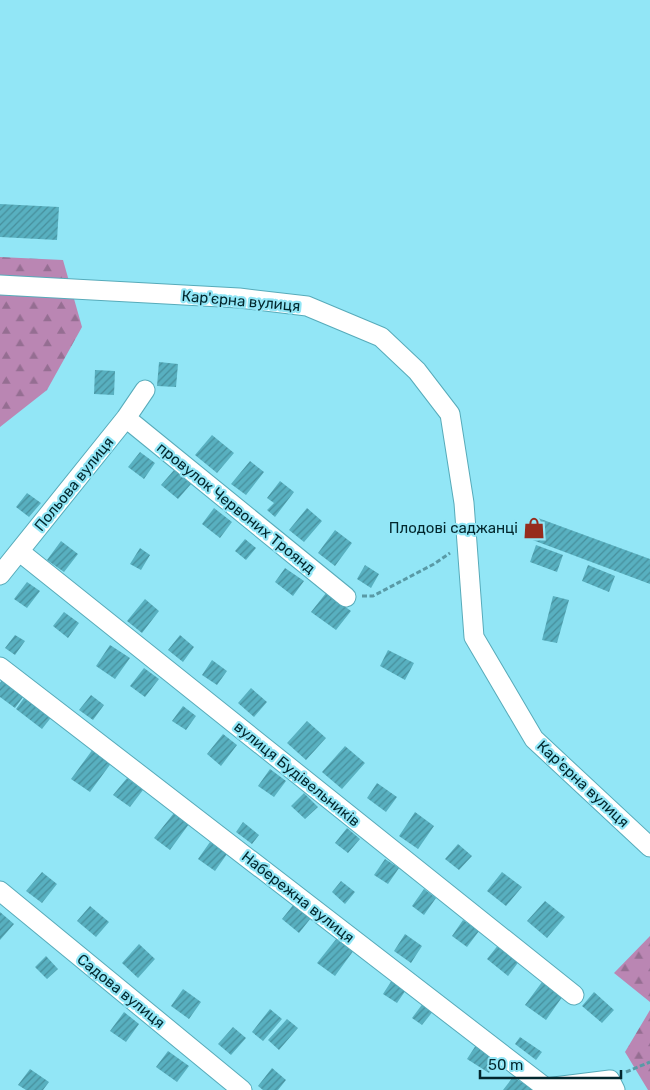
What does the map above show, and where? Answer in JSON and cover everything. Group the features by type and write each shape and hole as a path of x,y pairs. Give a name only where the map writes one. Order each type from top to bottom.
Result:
{"street":[{"name":"Кар'єрна вулиця","path":"0,285 239,298 307,306 381,337 417,371 450,414 464,503 474,637 534,739 650,847"},
{"name":"Польова вулиця","path":"0,575 126,418 145,390"},
{"name":"провулок Червоних Троянд","path":"126,418 346,597"},
{"name":"вулиця Будівельників","path":"20,552 574,996"},
{"name":"Набережна вулиця","path":"0,667 546,1088 616,1083"},
{"name":"Садова вулиця","path":"0,891 242,1090"}],"path":[{"path":"346,597 373,596 434,564 466,541"},
{"path":"616,1083 626,1072 650,1062"}],"green space":[{"path":"0,257 63,260 82,327 47,390 0,427"},
{"path":"650,936 650,1002 614,973"},
{"path":"650,1010 650,1090 648,1090 625,1052"}],"building":[{"path":"0,204 59,207 57,240 0,237"},
{"path":"159,362 178,364 176,387 157,386"},
{"path":"95,370 115,371 114,395 94,394"},
{"path":"212,435 234,453 217,473 195,455"},
{"path":"140,452 155,463 144,479 128,467"},
{"path":"250,461 264,472 246,495 231,484"},
{"path":"174,470 191,484 178,499 161,485"},
{"path":"280,481 294,492 275,517 267,510 274,503 267,498"},
{"path":"27,493 41,503 29,517 16,507"},
{"path":"214,508 232,522 220,538 202,524"},
{"path":"307,508 322,521 304,542 289,530"},
{"path":"538,518 650,559 650,584 530,539"},
{"path":"335,530 352,543 335,566 318,553"},
{"path":"245,539 256,548 246,560 235,551"},
{"path":"61,541 78,554 64,572 47,560"},
{"path":"536,545 563,555 557,572 530,562"},
{"path":"140,548 150,555 141,570 130,564"},
{"path":"365,565 379,574 371,588 357,579"},
{"path":"588,565 615,576 609,592 582,581"},
{"path":"285,568 304,581 293,596 275,582"},
{"path":"27,582 40,591 27,608 14,599"},
{"path":"326,593 351,611 336,630 311,612"},
{"path":"553,596 569,600 557,643 542,640"},
{"path":"145,599 159,611 142,633 127,621"},
{"path":"64,612 79,623 68,638 53,626"},
{"path":"15,635 25,641 15,655 5,648"},
{"path":"180,635 194,647 183,662 168,650"},
{"path":"110,645 130,658 115,679 96,666"},
{"path":"388,650 414,663 405,680 380,666"},
{"path":"212,660 227,671 217,685 202,675"},
{"path":"144,668 159,679 145,697 130,686"},
{"path":"5,676 26,693 15,708 0,697 0,683"},
{"path":"251,688 267,702 254,717 238,703"},
{"path":"27,694 53,715 42,729 16,709"},
{"path":"91,695 104,705 93,720 79,710"},
{"path":"183,706 196,716 186,730 172,721"},
{"path":"307,721 326,738 306,760 287,743"},
{"path":"223,734 237,745 221,766 207,754"},
{"path":"345,746 365,763 342,789 322,772"},
{"path":"93,749 112,762 90,792 71,779"},
{"path":"270,769 286,781 274,797 258,786"},
{"path":"127,778 143,790 130,807 113,795"},
{"path":"377,783 397,797 386,812 367,798"},
{"path":"304,793 318,807 305,819 291,806"},
{"path":"415,812 434,826 418,849 399,836"},
{"path":"174,813 189,824 170,850 154,838"},
{"path":"243,822 259,835 252,844 236,832"},
{"path":"347,828 360,839 348,853 335,843"},
{"path":"210,842 227,854 215,871 198,859"},
{"path":"458,844 472,856 459,870 445,859"},
{"path":"385,859 399,868 388,884 374,875"},
{"path":"42,872 57,884 42,903 26,891"},
{"path":"502,872 522,887 506,906 487,891"},
{"path":"341,881 355,892 345,904 332,892"},
{"path":"424,889 436,898 424,915 412,906"},
{"path":"545,901 565,917 547,938 527,921"},
{"path":"294,904 311,918 299,933 282,919"},
{"path":"90,906 109,922 96,937 77,921"},
{"path":"0,912 14,924 0,940"},
{"path":"463,920 479,931 467,947 452,936"},
{"path":"405,934 422,946 411,963 394,951"},
{"path":"337,938 354,950 335,976 317,963"},
{"path":"139,944 155,959 138,978 122,963"},
{"path":"499,944 520,960 508,976 487,959"},
{"path":"46,956 58,969 47,979 35,967"},
{"path":"394,977 408,987 397,1003 383,994"},
{"path":"545,978 565,993 546,1020 525,1005"},
{"path":"183,989 201,1002 189,1019 171,1006"},
{"path":"594,992 614,1010 602,1023 582,1006"},
{"path":"424,1002 434,1010 422,1025 412,1018"},
{"path":"270,1009 282,1019 263,1041 252,1032"},
{"path":"124,1012 139,1024 126,1042 110,1031"},
{"path":"287,1019 298,1028 279,1050 268,1040"},
{"path":"233,1027 246,1038 231,1055 218,1044"},
{"path":"520,1037 542,1052 536,1060 515,1044"},
{"path":"478,1042 499,1056 489,1073 467,1059"},
{"path":"168,1051 189,1066 177,1082 156,1067"},
{"path":"272,1068 286,1080 278,1090 263,1090 258,1086"},
{"path":"30,1069 49,1082 43,1090 26,1090 18,1085"},
{"path":"513,1077 526,1085 527,1083 538,1090 503,1090"}],"place":[{"name":"Плодові саджанці","path":"534,528"}]}
